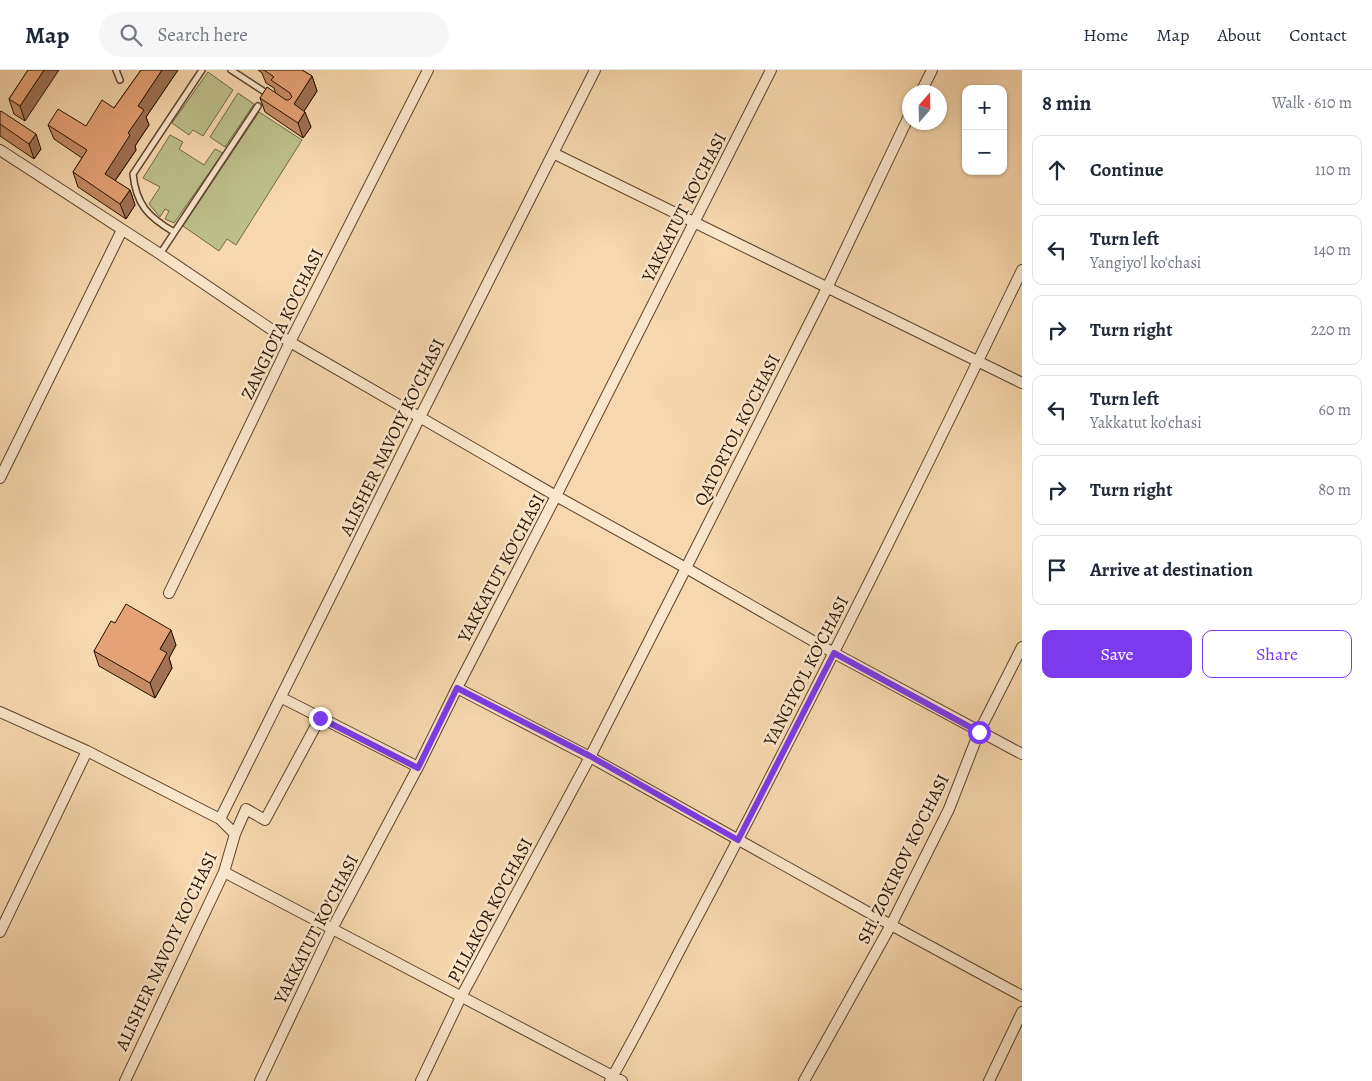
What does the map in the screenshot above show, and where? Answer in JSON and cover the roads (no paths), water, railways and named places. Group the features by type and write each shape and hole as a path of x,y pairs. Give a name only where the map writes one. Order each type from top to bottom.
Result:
{"street":[{"name":"ALISHER NAVOIY KO'CHASI","path":"220,820 595,70"},
{"name":"YAKKATUT KO'CHASI","path":"260,1081 332,929 418,768 771,70"},
{"path":"924,85 932,70"},
{"name":"ZANGIOTA KO'CHASI","path":"169,594 290,342 425,71"},
{"name":"QATORTOL KO'CHASI","path":"590,756 827,288 903,130"},
{"path":"0,150 160,254 290,342 556,496 834,653 1022,754"},
{"path":"554,153 1022,383"},
{"path":"0,478 122,230"},
{"name":"YANGIYO'L KO'CHASI","path":"615,1079 834,653 1022,270"},
{"name":"SH. ZOKIROV KO'CHASI","path":"804,1081 891,925 949,809 979,732 1022,647"},
{"path":"457,688 590,756 738,840 1022,996"},
{"path":"282,698 418,768"},
{"path":"0,712 87,751 220,820 235,834"},
{"name":"ALISHER NAVOIY KO'CHASI","path":"125,1081 224,872 235,834 246,809 265,820 320,718"},
{"path":"0,932 87,751"},
{"name":"PILLAKOR KO'CHASI","path":"421,1081 462,997 590,756"},
{"path":"224,872 615,1079"},
{"path":"989,1081 1022,1012"}],"lane":[{"path":"116,70 120,80"},
{"path":"174,232 157,222 145,210 135,191 133,174 202,70"},
{"path":"231,70 270,96"},
{"path":"160,254 258,106"}]}
